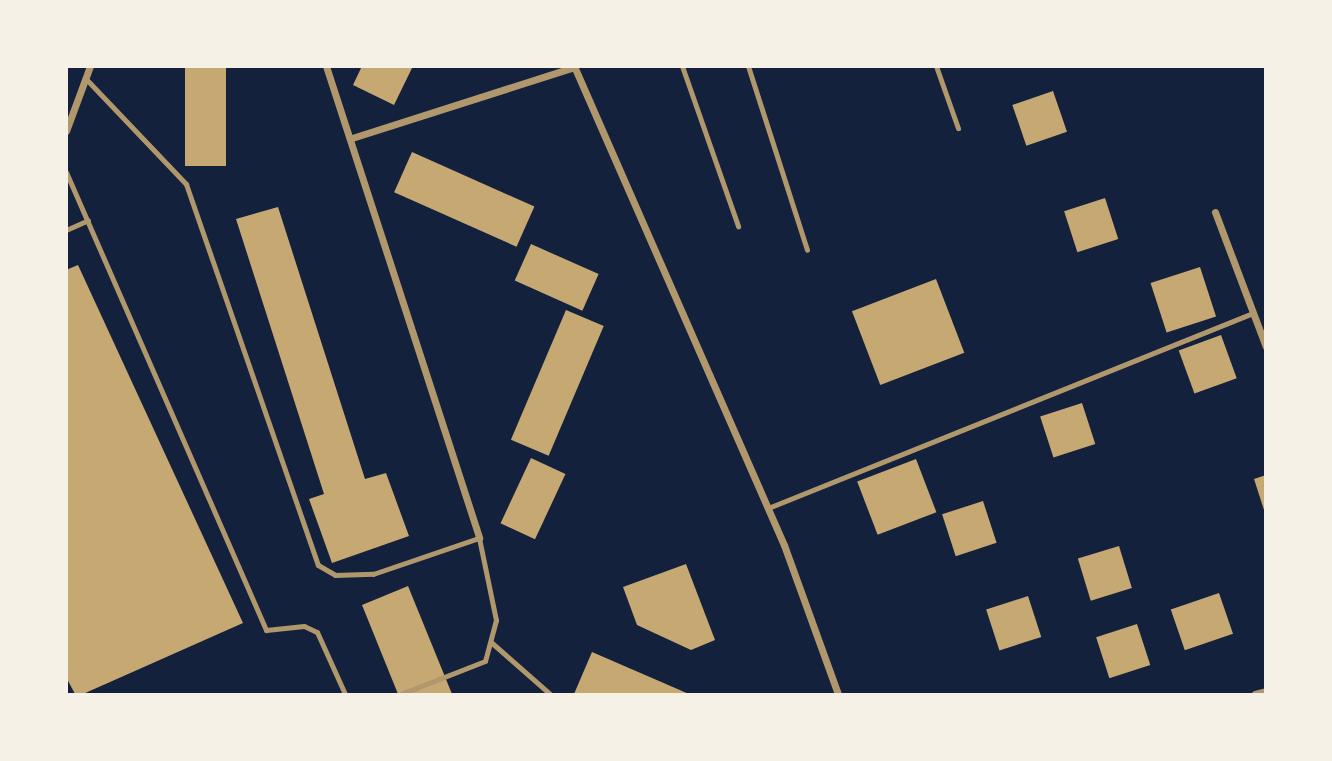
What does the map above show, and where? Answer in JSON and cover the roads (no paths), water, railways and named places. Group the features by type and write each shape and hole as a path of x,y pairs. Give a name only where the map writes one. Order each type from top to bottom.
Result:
{"street":[{"path":"66,131 90,66"},
{"path":"326,66 352,138 479,538"},
{"path":"352,138 575,67 768,508 838,695"},
{"path":"1215,212 1265,347"},
{"path":"1255,695 1265,691"}],"lane":[{"path":"682,66 738,226"},
{"path":"748,66 807,250"},
{"path":"936,66 958,128"},
{"path":"86,80 186,184 318,565 335,575 373,574 479,538 494,600 492,643 485,661 401,695"},
{"path":"66,173 267,630 304,626 317,632 345,695"},
{"path":"66,230 88,220"},
{"path":"768,508 1253,313"},
{"path":"492,643 551,695"}]}
